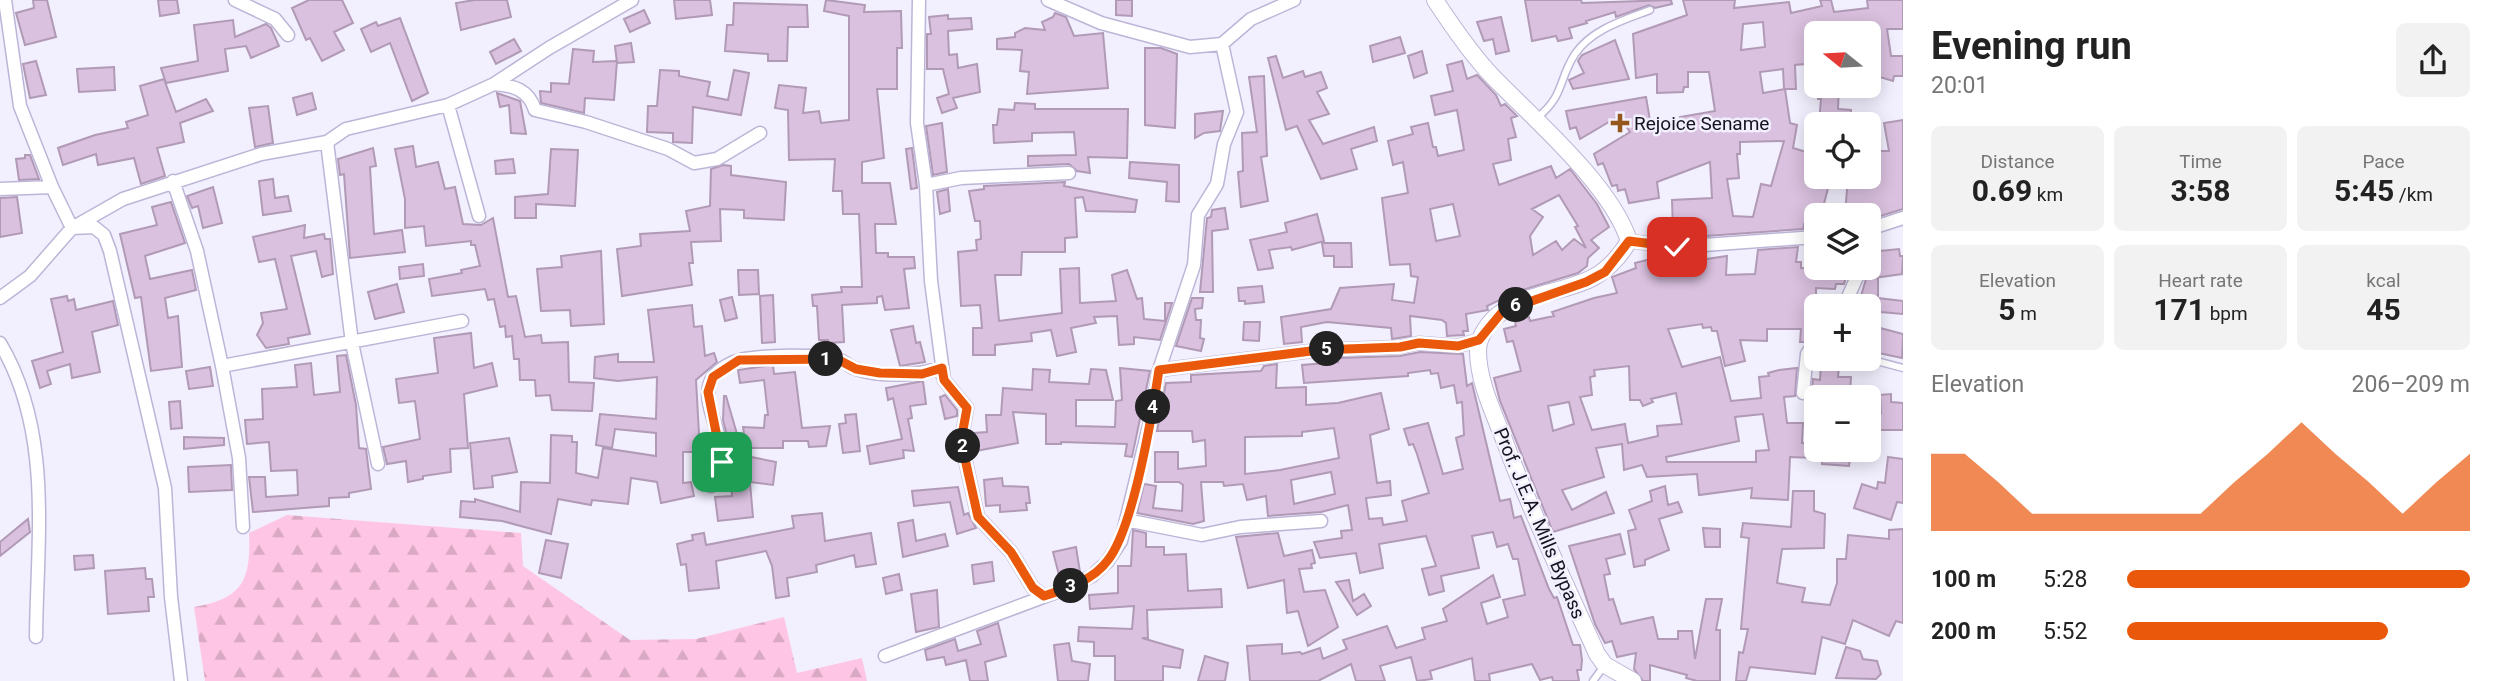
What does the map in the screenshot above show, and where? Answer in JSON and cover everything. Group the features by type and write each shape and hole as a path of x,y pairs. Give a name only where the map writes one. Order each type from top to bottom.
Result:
{"street":[{"path":"5,0 20,106 52,187 72,228"},
{"path":"236,0 275,19 288,35"},
{"path":"0,298 30,276 72,228 123,199 261,154 327,142 346,129 448,105 494,84 549,48 632,0"},
{"path":"919,0 917,123 926,185 931,281 944,380 967,408 961,441 978,517 1011,552 1033,588 1044,596"},
{"path":"1048,0 1101,23 1190,47 1222,44 1251,19 1294,0"},
{"path":"1435,0 1491,74 1606,200 1624,226 1629,241"},
{"path":"885,656 1091,576 1107,562 1121,541 1159,370 1194,265 1198,215 1217,184 1224,144 1237,112 1222,44"},
{"path":"494,84 515,86 532,101 535,110 563,114 668,149 694,163 717,159 760,133"},
{"path":"448,105 479,216"},
{"path":"327,142 352,343 378,464"},
{"path":"926,185 961,178 1069,173"},
{"path":"173,181 198,251 222,366 239,458 243,527"},
{"path":"0,189 52,187"},
{"path":"1881,228 1903,218"},
{"path":"72,228 94,227 104,234 110,251 165,488 171,597 181,681"},
{"path":"1629,241 1677,247 1804,238"},
{"path":"1159,370 1319,350 1400,347 1419,343 1458,346 1479,340 1503,311 1586,282 1605,272 1629,241"},
{"path":"222,366 463,321"},
{"name":"Prof. J.E.A. Mills Bypass","path":"1479,340 1478,356 1484,380 1522,490 1597,654 1605,665"},
{"path":"0,343 26,399 38,464 36,637"},
{"path":"711,486 719,471 722,452 708,392 713,377 729,364 739,360 800,357 837,359 856,369 880,373 922,374 942,368"},
{"path":"1803,393 1805,371"},
{"path":"1126,520 1202,535 1240,527 1274,527 1321,521"},
{"path":"1605,665 1633,681"}],"lane":[{"path":"1535,120 1553,105 1575,54 1587,42 1611,25 1650,10"},
{"path":"1881,362 1903,368"},
{"path":"1593,681 1605,665"}],"green space":[{"path":"287,515 521,533 523,566 630,640 696,639 784,617 797,673 862,658 867,681 205,681 194,607 224,599 241,585 248,563 249,533"}],"building":[{"path":"33,0 47,0 56,37 25,45 16,13 34,8"},
{"path":"158,0 177,0 179,13 160,16"},
{"path":"309,0 342,0 353,23 334,32 344,50 322,61 310,38 306,40 292,8"},
{"path":"507,0 511,17 461,30 456,3"},
{"path":"674,0 710,0 712,15 676,19"},
{"path":"826,0 865,5 864,12 901,11 902,48 897,48 897,89 877,89 884,158 862,162 862,183 890,183 896,224 875,224 876,253 888,253 888,257 914,257 915,268 904,269 909,308 885,310 882,296 877,297 877,303 842,305 844,342 828,343 828,340 819,340 817,306 813,306 812,295 842,292 841,287 862,287 859,214 843,214 842,191 833,191 835,159 789,160 788,110 775,108 779,85 806,88 803,113 819,111 821,123 849,120 849,16 824,11"},
{"path":"1116,0 1132,0 1132,16 1116,15"},
{"path":"1525,0 1581,0 1582,3 1671,0 1672,4 1655,8 1649,5 1616,17 1615,12 1586,21 1587,23 1569,28 1572,38 1558,41 1556,36 1532,41"},
{"path":"1683,0 1735,0 1734,8 1789,2 1791,13 1822,6 1820,0 1831,0 1834,12 1868,8 1867,0 1903,0 1903,29 1887,29 1891,56 1903,56 1903,76 1894,76 1893,81 1881,77 1881,21 1804,21 1804,64 1795,65 1796,89 1785,89 1790,123 1797,125 1793,148 1804,151 1804,189 1828,189 1824,203 1804,203 1803,229 1677,238 1662,236 1661,233 1673,231 1672,200 1712,198 1710,162 1657,182 1659,198 1629,203 1625,189 1618,191 1617,185 1612,186 1603,163 1598,165 1594,154 1630,132 1619,116 1580,139 1576,127 1570,129 1566,111 1646,97 1652,132 1682,129 1680,117 1715,111 1709,72 1688,72 1688,87 1684,87 1683,92 1657,93 1657,74 1636,78 1633,34 1687,15","holes":["1763,22 1765,47 1741,50 1743,24","1783,69 1785,89 1763,93 1760,72","1784,141 1771,186 1761,184 1753,217 1733,216 1727,179 1739,178 1737,154 1740,154 1740,142"]},
{"path":"734,3 807,5 808,27 788,27 787,61 768,61 768,54 725,51 727,25 733,25"},
{"path":"644,10 650,23 630,32 624,19"},
{"path":"1055,13 1066,17 1074,36 1103,33 1108,88 1027,94 1029,72 1020,71 1022,50 997,49 997,39 1015,37 1015,33 1025,28 1045,30 1042,22 1053,17"},
{"path":"948,15 948,19 971,18 972,29 948,31 949,55 957,54 958,68 977,64 980,92 953,98 957,108 942,113 937,98 949,94 943,69 927,69 927,34 931,34 929,17"},
{"path":"1501,17 1509,51 1496,54 1493,39 1484,41 1477,22"},
{"path":"400,18 428,93 412,101 390,43 371,52 361,29 376,22 378,26"},
{"path":"233,20 235,37 266,24 271,28 279,46 251,58 246,46 225,49 228,71 166,83 161,68 198,61 194,25"},
{"path":"1400,37 1405,53 1373,62 1370,46"},
{"path":"514,39 521,51 496,64 490,52"},
{"path":"1615,40 1629,79 1573,89 1569,80 1584,73 1578,61 1582,55"},
{"path":"631,43 634,62 617,63 615,46"},
{"path":"1145,48 1161,48 1177,54 1175,128 1145,125"},
{"path":"573,49 594,51 593,62 617,61 614,100 585,98 584,113 541,103 540,91 551,92 551,83 569,84"},
{"path":"1422,51 1427,73 1414,78 1408,56"},
{"path":"1276,56 1283,78 1303,71 1305,77 1321,72 1327,88 1317,92 1329,114 1309,120 1323,144 1374,127 1377,141 1351,149 1357,169 1321,179 1297,126 1286,130 1268,58"},
{"path":"36,61 46,95 30,98 23,64"},
{"path":"1462,61 1467,79 1477,75 1496,95 1501,106 1505,104 1517,116 1511,118 1516,137 1508,139 1511,160 1493,164 1499,185 1551,166 1556,178 1570,169 1597,204 1609,227 1591,240 1599,248 1588,258 1587,266 1578,273 1516,292 1487,306 1488,310 1466,314 1468,331 1463,331 1464,335 1447,336 1446,323 1442,320 1410,316 1411,336 1392,339 1391,328 1327,322 1301,327 1302,342 1284,344 1281,317 1331,309 1340,288 1394,284 1392,300 1414,303 1418,277 1411,276 1410,264 1390,265 1382,198 1408,193 1403,162 1393,165 1388,141 1413,134 1411,127 1428,123 1433,147 1436,147 1438,156 1464,150 1457,110 1435,115 1431,96 1453,91 1447,65","holes":["1559,195 1578,226 1575,227 1586,248 1574,239 1562,250 1556,241 1533,255 1530,236 1543,217 1532,209","1453,204 1460,236 1436,241 1430,209"]},
{"path":"114,67 115,90 79,92 77,69"},
{"path":"660,70 679,71 679,76 710,82 707,96 728,100 734,70 749,73 741,115 693,107 692,143 673,142 673,133 647,132 648,106 657,106"},
{"path":"1264,76 1267,156 1261,157 1268,201 1241,207 1238,172 1243,171 1242,133 1257,132 1249,77"},
{"path":"164,79 176,112 206,99 213,111 180,123 184,142 157,148 165,176 141,184 134,158 98,165 96,154 63,165 58,148 95,135 128,128 126,122 148,115 140,86"},
{"path":"312,93 316,109 297,115 293,98"},
{"path":"497,93 520,101 526,134 511,133 509,105 500,107"},
{"path":"1838,98 1838,109 1851,112 1820,112 1821,99 1818,99"},
{"path":"1015,103 1035,104 1035,109 1128,109 1127,158 1088,157 1090,173 1077,171 1069,164 1028,166 1028,156 1076,155 1074,132 1032,133 1032,141 994,143 993,125 997,125 999,109 1014,110"},
{"path":"268,106 273,143 255,147 249,108"},
{"path":"1223,111 1220,131 1204,133 1195,138 1195,114"},
{"path":"1903,120 1903,209 1881,216 1881,203 1846,203 1847,189 1881,189 1881,151 1889,151 1884,123"},
{"path":"942,123 947,172 933,175 926,126"},
{"path":"413,146 416,167 438,162 445,189 455,187 463,224 481,225 493,218 508,297 516,296 525,337 541,335 542,343 568,342 569,382 594,383 592,411 552,410 550,395 536,396 535,380 520,380 519,359 514,359 512,336 506,337 505,326 500,327 494,299 488,300 485,289 432,296 429,279 462,273 461,270 480,266 475,245 471,245 471,241 426,246 424,226 405,228 405,199 395,149"},
{"path":"373,148 376,166 370,167 374,234 402,230 405,252 350,258 344,174 340,175 338,159"},
{"path":"912,148 917,188 911,189 906,149"},
{"path":"551,149 578,150 575,206 536,204 536,218 515,218 515,197 548,194"},
{"path":"25,155 30,155 39,179 19,180 16,159 25,158"},
{"path":"513,159 515,173 496,174 495,161"},
{"path":"1130,162 1179,165 1179,202 1166,201 1167,182 1129,178"},
{"path":"723,165 731,166 731,175 786,182 784,220 744,218 744,210 720,209 721,241 691,242 693,263 689,263 692,285 622,296 617,249 641,246 640,234 690,231 686,211 710,206 711,169"},
{"path":"273,179 275,198 288,196 291,211 263,215 259,181"},
{"path":"1065,182 1064,186 1137,200 1135,212 1086,211 1083,197 1075,198 1077,237 1065,238 1065,252 1022,252 1021,275 995,275 999,321 1062,313 1060,269 1079,268 1080,303 1116,301 1112,275 1127,270 1137,299 1142,298 1144,319 1165,321 1165,303 1172,303 1160,340 1134,337 1134,344 1119,345 1117,316 1094,317 1096,323 1071,328 1076,352 1057,356 1051,330 1031,333 1032,341 995,345 995,355 973,355 973,328 982,328 980,305 961,306 958,252 977,250 976,240 981,239 980,221 975,221 969,191 984,189 984,186"},
{"path":"213,187 222,223 203,228 198,206 192,208 187,196"},
{"path":"948,189 950,211 940,214 937,192"},
{"path":"17,197 22,233 0,237 0,198"},
{"path":"171,202 185,243 145,256 150,279 192,270 196,290 165,298 168,318 178,316 182,367 151,371 141,297 135,298 120,234 157,225 152,207"},
{"path":"1225,208 1228,229 1212,231 1213,292 1200,292 1207,218 1211,217 1212,210"},
{"path":"1317,214 1324,241 1292,250 1291,247 1269,250 1273,268 1258,270 1250,240 1287,232 1285,223"},
{"path":"305,225 304,238 324,234 325,239 330,239 333,274 322,277 316,251 291,256 310,334 288,338 289,344 266,348 257,335 263,323 261,313 287,309 275,259 259,262 253,237"},
{"path":"1322,243 1351,243 1352,267 1334,267 1334,256 1324,256"},
{"path":"1798,247 1796,262 1801,262 1801,268 1804,268 1804,280 1845,280 1844,284 1836,284 1835,289 1816,288 1816,294 1804,294 1804,342 1800,342 1801,329 1767,329 1767,341 1740,340 1745,361 1725,366 1717,331 1712,331 1711,327 1703,328 1702,324 1668,329 1682,367 1720,357 1731,401 1761,398 1759,377 1769,376 1768,373 1779,370 1797,368 1795,396 1784,397 1787,423 1803,423 1804,458 1790,457 1788,500 1751,498 1752,488 1699,495 1697,474 1647,477 1642,465 1624,470 1622,444 1596,448 1604,477 1562,490 1572,510 1606,492 1614,513 1553,532 1500,401 1494,378 1521,371 1513,341 1507,342 1504,329 1516,326 1515,321 1529,317 1530,321 1554,316 1552,312 1617,293 1612,277 1636,268 1635,263 1667,255 1692,255 1693,261 1727,256 1726,275 1755,274 1758,250","holes":["1629,366 1630,400 1640,400 1643,406 1653,402 1651,399 1676,393 1682,424 1657,426 1658,436 1628,443 1625,424 1592,430 1580,397 1592,395 1590,377 1595,376 1594,370","1569,402 1574,424 1553,431 1548,406","1763,414 1769,450 1756,451 1756,462 1667,462 1666,457 1739,441 1735,417"]},
{"path":"1899,249 1900,256 1903,256 1902,274 1881,277 1881,251"},
{"path":"601,251 604,324 571,326 570,310 541,311 537,269 562,267 561,256"},
{"path":"423,264 424,276 400,279 399,267"},
{"path":"738,270 758,270 759,294 739,295"},
{"path":"1866,280 1878,280 1878,294 1862,294"},
{"path":"397,284 404,312 375,319 368,292"},
{"path":"1262,286 1264,302 1245,304 1245,301 1239,301 1238,288"},
{"path":"773,295 775,342 762,343 760,296"},
{"path":"67,296 68,301 74,299 76,310 113,301 118,325 92,332 100,372 72,378 70,364 47,371 51,384 40,388 32,361 63,352 51,299"},
{"path":"732,297 737,318 725,321 720,300"},
{"path":"1192,298 1203,298 1202,308 1195,309 1196,320 1201,320 1200,338 1204,339 1201,351 1176,346"},
{"path":"1881,298 1903,301 1903,314 1881,312"},
{"path":"692,305 694,327 702,326 705,356 714,353 717,362 696,380 700,452 683,452 683,483 691,482 694,496 661,503 657,482 631,478 628,504 592,500 591,505 558,499 551,534 502,521 460,517 461,501 475,502 475,499 520,512 521,482 550,483 551,435 572,436 572,442 577,442 576,473 598,478 603,448 656,456 656,433 615,429 612,448 596,445 600,414 656,419 657,377 618,381 594,378 595,357 618,354 618,362 654,362 648,310"},
{"path":"1244,322 1260,322 1259,341 1243,340"},
{"path":"913,326 916,343 920,342 925,362 900,366 891,330"},
{"path":"1881,328 1903,334 1902,358 1881,354"},
{"path":"471,333 474,368 492,363 497,386 464,394 468,448 450,449 451,472 423,476 423,479 408,482 406,461 387,464 383,447 420,439 415,401 399,403 396,379 438,373 434,338"},
{"path":"1420,352 1463,354 1467,386 1472,383 1500,501 1510,499 1514,518 1521,516 1549,589 1554,598 1557,597 1573,645 1580,645 1582,660 1581,670 1577,670 1579,681 1553,681 1552,677 1540,680 1532,664 1489,674 1490,681 1475,681 1472,658 1430,671 1432,679 1417,681 1411,657 1380,666 1385,681 1356,681 1351,664 1318,681 1250,681 1247,646 1282,644 1282,654 1302,654 1320,648 1323,659 1347,649 1343,640 1387,626 1396,648 1425,639 1422,628 1447,621 1443,609 1493,575 1500,597 1481,603 1487,624 1508,617 1503,600 1525,595 1518,559 1513,559 1508,544 1497,547 1493,532 1472,536 1479,568 1441,576 1444,591 1429,595 1422,569 1436,566 1426,536 1379,544 1383,568 1360,573 1356,553 1320,558 1314,542 1342,538 1341,531 1352,530 1348,505 1321,512 1268,516 1266,496 1247,500 1243,484 1224,486 1223,482 1201,482 1204,521 1193,524 1137,513 1144,484 1156,486 1153,508 1182,511 1183,485 1179,482 1155,482 1155,452 1178,452 1178,469 1206,466 1205,440 1193,442 1192,431 1157,431 1166,383 1191,382 1191,375 1261,371 1264,366 1277,364 1276,388 1306,387 1306,405 1338,403 1381,393 1389,429 1370,435 1377,483 1390,481 1391,495 1366,498 1369,519 1382,518 1383,525 1407,521 1402,501 1429,493 1417,454 1413,444 1409,445 1404,429 1428,423 1443,474 1463,469 1456,438 1464,435 1462,402 1457,403 1454,385 1441,388 1438,373 1431,374 1430,370 1408,373 1408,376 1304,383 1302,365 1338,362 1337,358 1400,356","holes":["1334,428 1339,458 1245,474 1245,437 1302,436 1302,432","1331,472 1335,494 1294,504 1291,480"]},
{"path":"346,355 356,405 359,448 366,449 371,489 349,493 349,497 329,498 329,506 253,512 249,477 265,477 266,497 298,495 297,470 271,471 269,442 247,444 245,420 263,419 262,389 297,387 295,365 311,363 314,395 340,392 337,356"},
{"path":"773,365 774,374 795,372 802,428 830,426 826,446 809,447 808,441 783,441 783,448 730,448 723,420 724,396 737,434 744,433 743,427 764,428 765,415 768,415 764,380 740,383 738,370"},
{"path":"210,367 213,386 189,389 186,371"},
{"path":"1120,368 1150,371 1132,457 1125,456 1127,444 1046,444 1046,414 1013,412 1018,443 976,451 974,433 987,432 986,415 1001,415 1003,388 1032,390 1033,369 1050,370 1049,382 1089,384 1091,369 1106,370 1113,400 1076,400 1076,426 1115,427 1116,401 1122,400"},
{"path":"1821,371 1839,371 1838,377 1851,377 1851,385 1813,385 1813,379 1820,380"},
{"path":"923,381 926,404 910,406 912,418 908,419 914,451 903,450 904,458 870,464 867,446 902,439 893,398 888,400 886,388"},
{"path":"1891,394 1891,402 1903,403 1903,430 1881,430 1881,395"},
{"path":"945,395 957,410 957,416 945,419 940,397"},
{"path":"180,401 182,428 171,429 169,402"},
{"path":"856,414 860,451 843,453 839,424 846,423 845,415"},
{"path":"184,437 224,438 224,445 184,449"},
{"path":"509,438 517,472 492,476 493,487 474,489 470,443"},
{"path":"741,455 776,462 773,485 742,481"},
{"path":"1888,457 1903,459 1903,503 1897,502 1891,520 1854,508 1862,484 1877,489 1878,482 1885,483"},
{"path":"1822,462 1850,462 1849,466"},
{"path":"231,465 232,490 189,492 188,467"},
{"path":"1002,478 1003,486 1028,487 1030,503 1026,503 1027,510 1000,512 1000,505 986,506 984,480"},
{"path":"750,483 753,517 718,521 715,497 732,496 731,485"},
{"path":"1665,486 1668,505 1678,502 1682,512 1659,519 1669,550 1645,560 1645,565 1634,567 1628,531 1636,529 1629,510 1652,501 1650,491"},
{"path":"958,487 964,515 968,513 976,528 957,534 950,502 914,506 912,491"},
{"path":"1793,491 1814,491 1814,511 1825,514 1824,548 1782,549 1777,583 1805,588 1802,602 1830,605 1837,583 1837,559 1846,559 1848,535 1889,539 1889,530 1903,529 1903,623 1896,621 1889,636 1853,620 1845,644 1822,637 1815,674 1750,667 1746,681 1736,681 1739,652 1743,653 1748,629 1741,629 1749,538 1741,537 1743,523 1791,527"},
{"path":"822,513 825,541 871,533 876,564 856,567 854,555 816,565 817,572 787,578 789,596 776,598 772,566 766,551 716,561 719,588 689,591 686,564 681,565 677,544 693,540 692,535 704,533 706,545 794,528 792,516"},
{"path":"28,519 30,532 0,556 0,542"},
{"path":"913,520 916,541 945,534 948,546 903,557 898,523"},
{"path":"1703,528 1720,529 1720,547 1705,547"},
{"path":"1133,530 1146,533 1146,547 1164,547 1164,555 1186,554 1188,591 1221,589 1222,607 1147,610 1148,638 1142,638 1183,650 1180,668 1163,666 1163,681 1115,681 1115,656 1094,656 1094,642 1078,641 1079,627 1132,629 1134,606 1090,609 1089,595 1118,593 1118,566 1131,566"},
{"path":"1278,533 1284,556 1312,550 1315,563 1311,564 1312,568 1299,569 1304,592 1325,590 1338,627 1308,646 1298,611 1287,613 1284,580 1248,588 1236,537"},
{"path":"1620,534 1625,554 1606,559 1610,574 1604,575 1609,600 1613,599 1621,624 1653,617 1658,639 1678,639 1678,631 1692,631 1695,659 1706,599 1722,599 1716,630 1720,630 1720,681 1697,681 1686,678 1687,675 1650,665 1650,681 1643,681 1634,669 1636,653 1617,657 1612,641 1605,643 1595,624 1569,546"},
{"path":"546,540 568,544 561,578 539,573"},
{"path":"1076,547 1080,572 1060,579 1053,552"},
{"path":"93,555 94,568 75,570 74,556"},
{"path":"992,562 994,581 974,584 972,565"},
{"path":"145,568 146,579 152,579 154,597 148,597 149,611 108,614 105,571"},
{"path":"899,574 902,590 886,594 883,578"},
{"path":"1349,580 1353,601 1364,594 1371,606 1357,615 1336,582"},
{"path":"937,590 939,627 916,632 911,594"},
{"path":"998,623 1006,656 985,662 988,681 970,681 966,660 946,665 944,657 927,660 925,650 955,639 958,651 981,644 977,631"},
{"path":"1069,643 1072,661 1090,664 1088,681 1058,681 1054,645"},
{"path":"1846,647 1860,651 1863,659 1877,661 1881,674 1876,679 1836,678"},
{"path":"1205,656 1228,663 1225,681 1198,681"}],"place":[{"name":"Rejoice Sename","path":"1620,123"}],"route":[{"path":"722,462 708,392 713,377 729,364 739,360 800,357 837,359 856,369 880,373 922,374 942,368 944,380 967,408 961,441 977,502 978,517 1011,552 1033,588 1044,596 1091,576 1107,562 1121,541 1152,414 1159,370 1319,350 1400,347 1419,343 1458,346 1479,340 1503,311 1586,282 1605,272 1619,258 1629,241 1677,247"}]}
